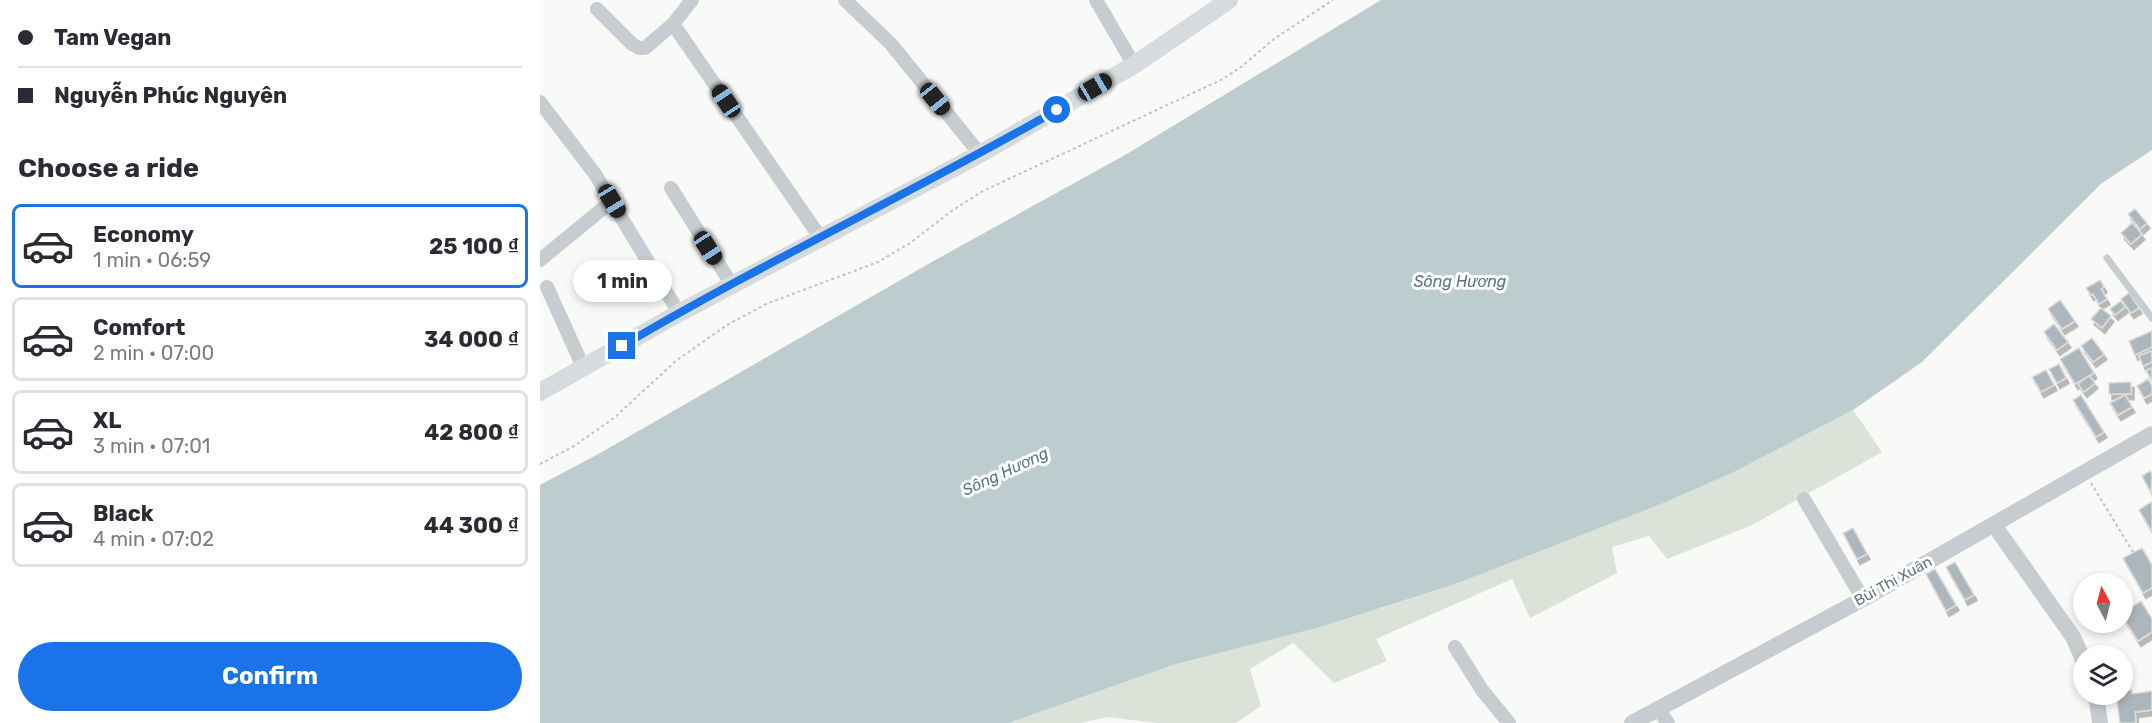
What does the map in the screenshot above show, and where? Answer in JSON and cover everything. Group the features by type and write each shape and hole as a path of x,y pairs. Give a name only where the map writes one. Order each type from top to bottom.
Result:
{"main road":[{"path":"540,392 679,313 980,154 1134,65 1229,0"}],"street":[{"path":"597,9 639,48 645,48 673,24 692,0"},
{"path":"844,0 891,44 980,154"},
{"path":"1095,0 1134,65"},
{"path":"673,24 820,237"},
{"path":"540,102 595,174 679,313"},
{"path":"671,188 732,285"},
{"path":"540,260 612,201"},
{"path":"547,287 584,369"},
{"name":"Bùi Thị Xuân","path":"1632,723 1863,598 2152,434"},
{"path":"1804,500 1863,598"},
{"path":"1994,525 2077,645"},
{"path":"1455,647 1482,690 1509,723"},
{"path":"2098,705 2100,723"},
{"path":"1658,708 1668,723"}],"lane":[{"path":"2108,258 2152,318"}],"path":[{"path":"540,464 574,446 614,418 677,360 727,325 766,304 878,262 910,243 953,210 983,191 1223,79 1274,39 1333,0"},
{"path":"2085,473 2133,552"}],"shaded area":[{"path":"1853,410 1882,452 1752,525 1667,559 1649,536 1612,547 1617,573 1530,618 1512,579 1376,639 1387,661 1334,683 1293,643 1250,669 1261,706 1236,723 1159,723 1107,717 1081,723 1009,723 1176,664 1385,607 1453,585 1659,505 1734,472"}],"water":[{"name":"Sông Hương","path":"1381,0 2152,0 2152,150 2102,183 1922,362 1853,410 1734,472 1659,505 1453,585 1320,627 1176,664 1009,723 540,723 540,485 1125,155"}],"building":[{"path":"2135,209 2147,223 2140,229 2128,214"},
{"path":"2132,223 2142,234 2131,244 2121,233"},
{"path":"2100,280 2104,287 2101,289 2107,299 2099,304 2086,288"},
{"path":"2129,293 2139,308 2131,313 2121,299"},
{"path":"2060,300 2075,321 2062,329 2048,309"},
{"path":"2121,301 2125,307 2115,315 2110,309"},
{"path":"2101,308 2111,316 2102,328 2091,319"},
{"path":"2054,324 2068,342 2057,350 2044,332"},
{"path":"2152,331 2152,347 2135,355 2129,341"},
{"path":"2092,338 2104,354 2093,362 2081,346"},
{"path":"2079,348 2094,373 2075,384 2060,359"},
{"path":"2152,351 2152,362 2143,366 2139,356"},
{"path":"2059,364 2066,378 2057,383 2049,369"},
{"path":"2152,368 2152,380 2146,371"},
{"path":"2046,370 2054,385 2041,392 2032,377"},
{"path":"2089,376 2095,383 2084,392 2078,384"},
{"path":"2148,379 2152,386 2152,394 2144,398 2137,386"},
{"path":"2131,382 2131,394 2109,394 2109,383"},
{"path":"2081,395 2104,432 2096,437 2073,400"},
{"path":"2125,395 2132,407 2118,415 2110,403"},
{"path":"2150,471 2152,474 2151,493 2142,476"},
{"path":"2151,502 2152,504 2152,532 2139,510"},
{"path":"1853,528 1867,554 1857,559 1843,533"},
{"path":"2142,548 2152,565 2152,588 2143,593 2123,558"},
{"path":"1955,562 1974,595 1965,600 1946,567"},
{"path":"1935,569 1956,605 1946,611 1926,574"},
{"path":"2141,601 2152,619 2152,632 2138,641 2133,633 2133,606"},
{"path":"2152,691 2152,710 2135,712 2136,723 2120,723 2118,705 2133,705 2133,694"}],"route":[{"path":"622,346 820,237 980,154 1057,110"}]}
